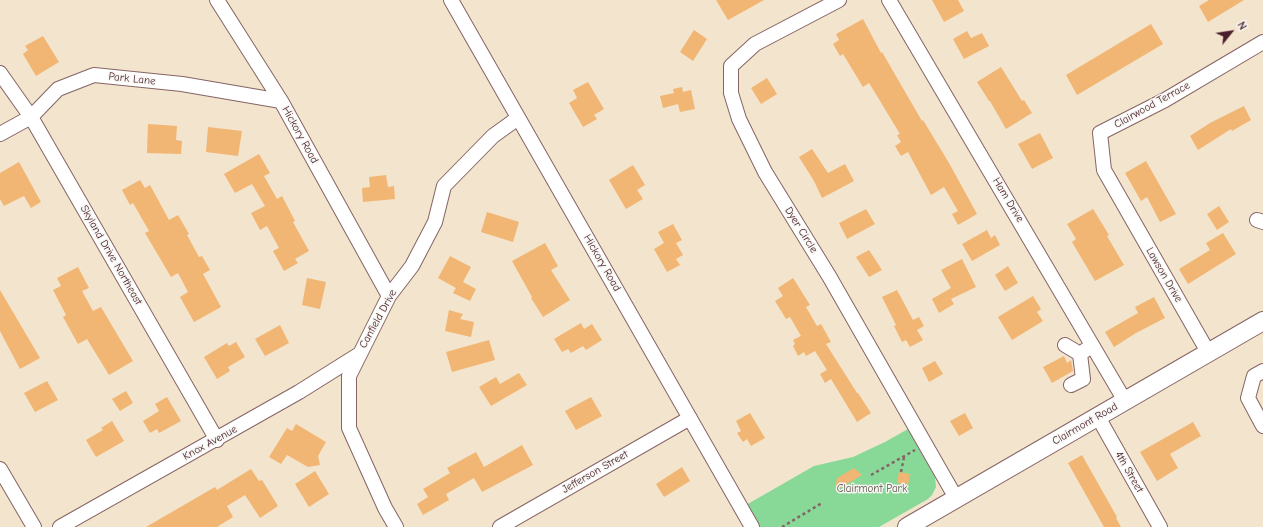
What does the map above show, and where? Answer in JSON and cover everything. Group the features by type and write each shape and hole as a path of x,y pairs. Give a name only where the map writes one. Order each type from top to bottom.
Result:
{"main road":[{"name":"Clairmont Road","path":"906,527 1262,322"}],"street":[{"name":"Hickory Road","path":"217,0 281,101 389,296"},
{"name":"Hickory Road","path":"451,0 752,527"},
{"name":"Dyer Circle","path":"839,0 755,44 731,66 731,93 739,119 765,172 833,282 956,498"},
{"name":"Ham Drive","path":"889,0 1125,401"},
{"name":"Clairwood Terrace","path":"1120,198 1104,170 1100,133 1165,100 1263,42"},
{"name":"Skyland Drive Northeast","path":"0,73 31,117 217,440"},
{"name":"Park Lane","path":"0,134 31,117 58,89 94,75 182,84 281,101"},
{"name":"Canfield Drive","path":"396,527 385,508 348,428 349,376 358,355 389,296 412,266 435,222 444,186 493,136 518,118"},
{"name":"Lawson Drive","path":"1120,198 1189,307 1208,352"},
{"path":"1065,345 1080,354"},
{"path":"1080,354 1092,346"},
{"path":"1070,385 1083,379 1080,354"},
{"name":"Knox Avenue","path":"60,527 217,440 299,392 358,355"},
{"path":"1263,371 1254,376 1248,398 1263,426"},
{"name":"4th Street","path":"1098,416 1160,527"},
{"name":"Jefferson Street","path":"500,527 690,418"},
{"path":"0,469 34,527"}],"path":[{"path":"871,475 915,450"},
{"path":"901,472 904,456"},
{"path":"782,527 822,503"}],"green space":[{"name":"Clairmont Park","path":"908,429 935,477 936,487 928,499 879,527 760,527 746,505 814,466 853,457"}],"building":[{"path":"716,0 764,0 728,20"},
{"path":"932,0 958,0 964,11 944,22"},
{"path":"1209,0 1244,0 1208,22 1199,6"},
{"path":"863,19 881,53 882,52 922,121 923,120 949,163 977,214 958,225 952,214 958,211 944,187 931,195 908,152 901,156 895,146 901,142 897,135 900,134 869,83 863,87 843,54 840,56 833,44 839,40 836,34"},
{"path":"1151,24 1163,44 1077,95 1066,75"},
{"path":"694,30 707,39 693,61 680,52"},
{"path":"967,31 971,38 982,33 989,46 964,59 953,39"},
{"path":"43,36 59,62 36,76 23,54 28,50 25,46"},
{"path":"1001,67 1022,101 1024,100 1032,113 1006,129 977,82"},
{"path":"767,78 777,94 761,104 751,88"},
{"path":"588,82 604,109 594,115 597,119 583,127 569,103 577,98 573,90"},
{"path":"682,87 683,92 691,90 695,109 680,112 678,104 663,108 660,96 674,93 673,89"},
{"path":"1244,106 1251,120 1232,131 1231,129 1198,150 1190,136 1210,123"},
{"path":"148,124 177,126 176,140 182,141 181,154 147,153"},
{"path":"208,127 242,131 238,156 206,152"},
{"path":"1040,133 1053,158 1032,169 1018,144"},
{"path":"812,149 828,173 845,164 854,181 822,198 814,181 799,157"},
{"path":"259,154 270,173 264,176 277,199 282,196 295,221 293,222 309,251 295,259 298,263 284,271 273,251 279,248 267,226 260,230 251,213 265,206 252,184 235,193 224,174"},
{"path":"1146,161 1176,214 1160,222 1147,197 1141,201 1125,173"},
{"path":"19,162 41,202 31,208 24,196 4,206 0,199 0,173"},
{"path":"633,165 645,185 637,190 643,199 626,209 609,180"},
{"path":"386,175 388,187 394,186 395,199 363,202 362,188 370,187 369,177"},
{"path":"140,180 145,188 150,185 169,220 178,215 189,234 187,235 199,257 202,256 210,270 203,274 221,307 194,322 180,297 188,292 178,273 171,277 145,233 149,231 133,203 130,205 122,190"},
{"path":"1219,206 1229,222 1217,230 1207,214"},
{"path":"866,209 875,224 847,239 839,223"},
{"path":"1093,209 1109,235 1107,236 1124,265 1095,281 1072,242 1076,239 1067,224"},
{"path":"487,212 519,222 513,242 481,232"},
{"path":"673,224 682,240 676,243 683,255 676,259 680,265 667,272 654,249 664,243 658,232"},
{"path":"987,230 991,238 995,235 1000,245 972,261 962,244"},
{"path":"1223,233 1236,254 1188,284 1179,269 1210,250 1206,243"},
{"path":"545,243 558,266 551,270 570,300 543,317 531,298 532,297 512,261"},
{"path":"869,250 882,270 869,277 856,257"},
{"path":"450,256 471,267 463,282 476,289 470,301 453,293 456,288 438,278"},
{"path":"962,259 976,287 951,299 954,304 939,313 932,299 951,288 941,270"},
{"path":"1008,266 1018,283 1005,291 995,275"},
{"path":"78,267 89,288 82,291 93,311 101,307 133,361 109,375 87,339 78,344 63,317 66,315 53,290 61,286 57,278"},
{"path":"307,278 326,282 320,309 302,305"},
{"path":"793,278 810,305 806,307 817,326 821,324 831,342 826,344 871,413 857,422 831,379 825,383 820,374 827,370 815,351 806,356 804,352 798,356 793,346 795,344 793,340 801,336 790,317 786,319 775,301 783,296 778,288"},
{"path":"0,290 40,358 20,369 0,331"},
{"path":"897,290 913,320 919,317 924,326 917,330 923,340 910,347 906,340 902,342 894,326 896,325 882,297"},
{"path":"1033,296 1041,309 1037,312 1043,321 1012,340 998,317"},
{"path":"1154,297 1165,318 1136,333 1114,347 1105,332 1138,313 1135,307"},
{"path":"449,310 463,314 460,319 474,322 471,337 445,331"},
{"path":"581,323 584,329 592,324 602,340 586,350 583,346 571,353 568,349 562,352 554,339"},
{"path":"280,325 289,343 265,356 255,339"},
{"path":"489,340 495,360 452,372 446,352"},
{"path":"236,342 245,357 228,367 230,371 217,379 204,357 227,343 229,346"},
{"path":"1064,356 1067,363 1071,360 1073,371 1052,383 1043,367"},
{"path":"935,361 943,374 929,382 922,368"},
{"path":"519,373 527,385 491,406 479,387 496,377 500,384"},
{"path":"47,381 58,400 35,412 24,393"},
{"path":"126,391 133,403 120,411 112,399"},
{"path":"167,397 181,421 159,433 157,429 150,433 143,421 159,411 155,404"},
{"path":"591,397 602,416 576,430 565,411"},
{"path":"750,413 765,438 751,446 747,439 743,442 737,433 741,431 736,421"},
{"path":"965,413 973,428 959,436 950,421"},
{"path":"112,421 124,441 96,457 86,440 103,430 101,428"},
{"path":"1193,422 1201,436 1170,454 1178,468 1157,481 1140,452"},
{"path":"296,424 326,442 318,456 320,465 308,467 287,455 281,464 269,457 287,428 292,431"},
{"path":"522,445 533,465 482,492 474,478 446,494 449,500 423,515 417,504 428,497 423,489 450,473 447,468 476,452 484,467"},
{"path":"1082,455 1117,517 1116,518 1121,527 1104,527 1068,463"},
{"path":"682,467 690,481 664,497 656,484"},
{"path":"854,468 862,475 835,491 837,478"},
{"path":"251,469 259,481 262,480 278,506 260,518 245,495 227,506 233,517 217,527 146,527 215,487 217,490"},
{"path":"315,471 329,494 309,507 295,484"},
{"path":"899,472 910,474 908,485 897,483"}]}
